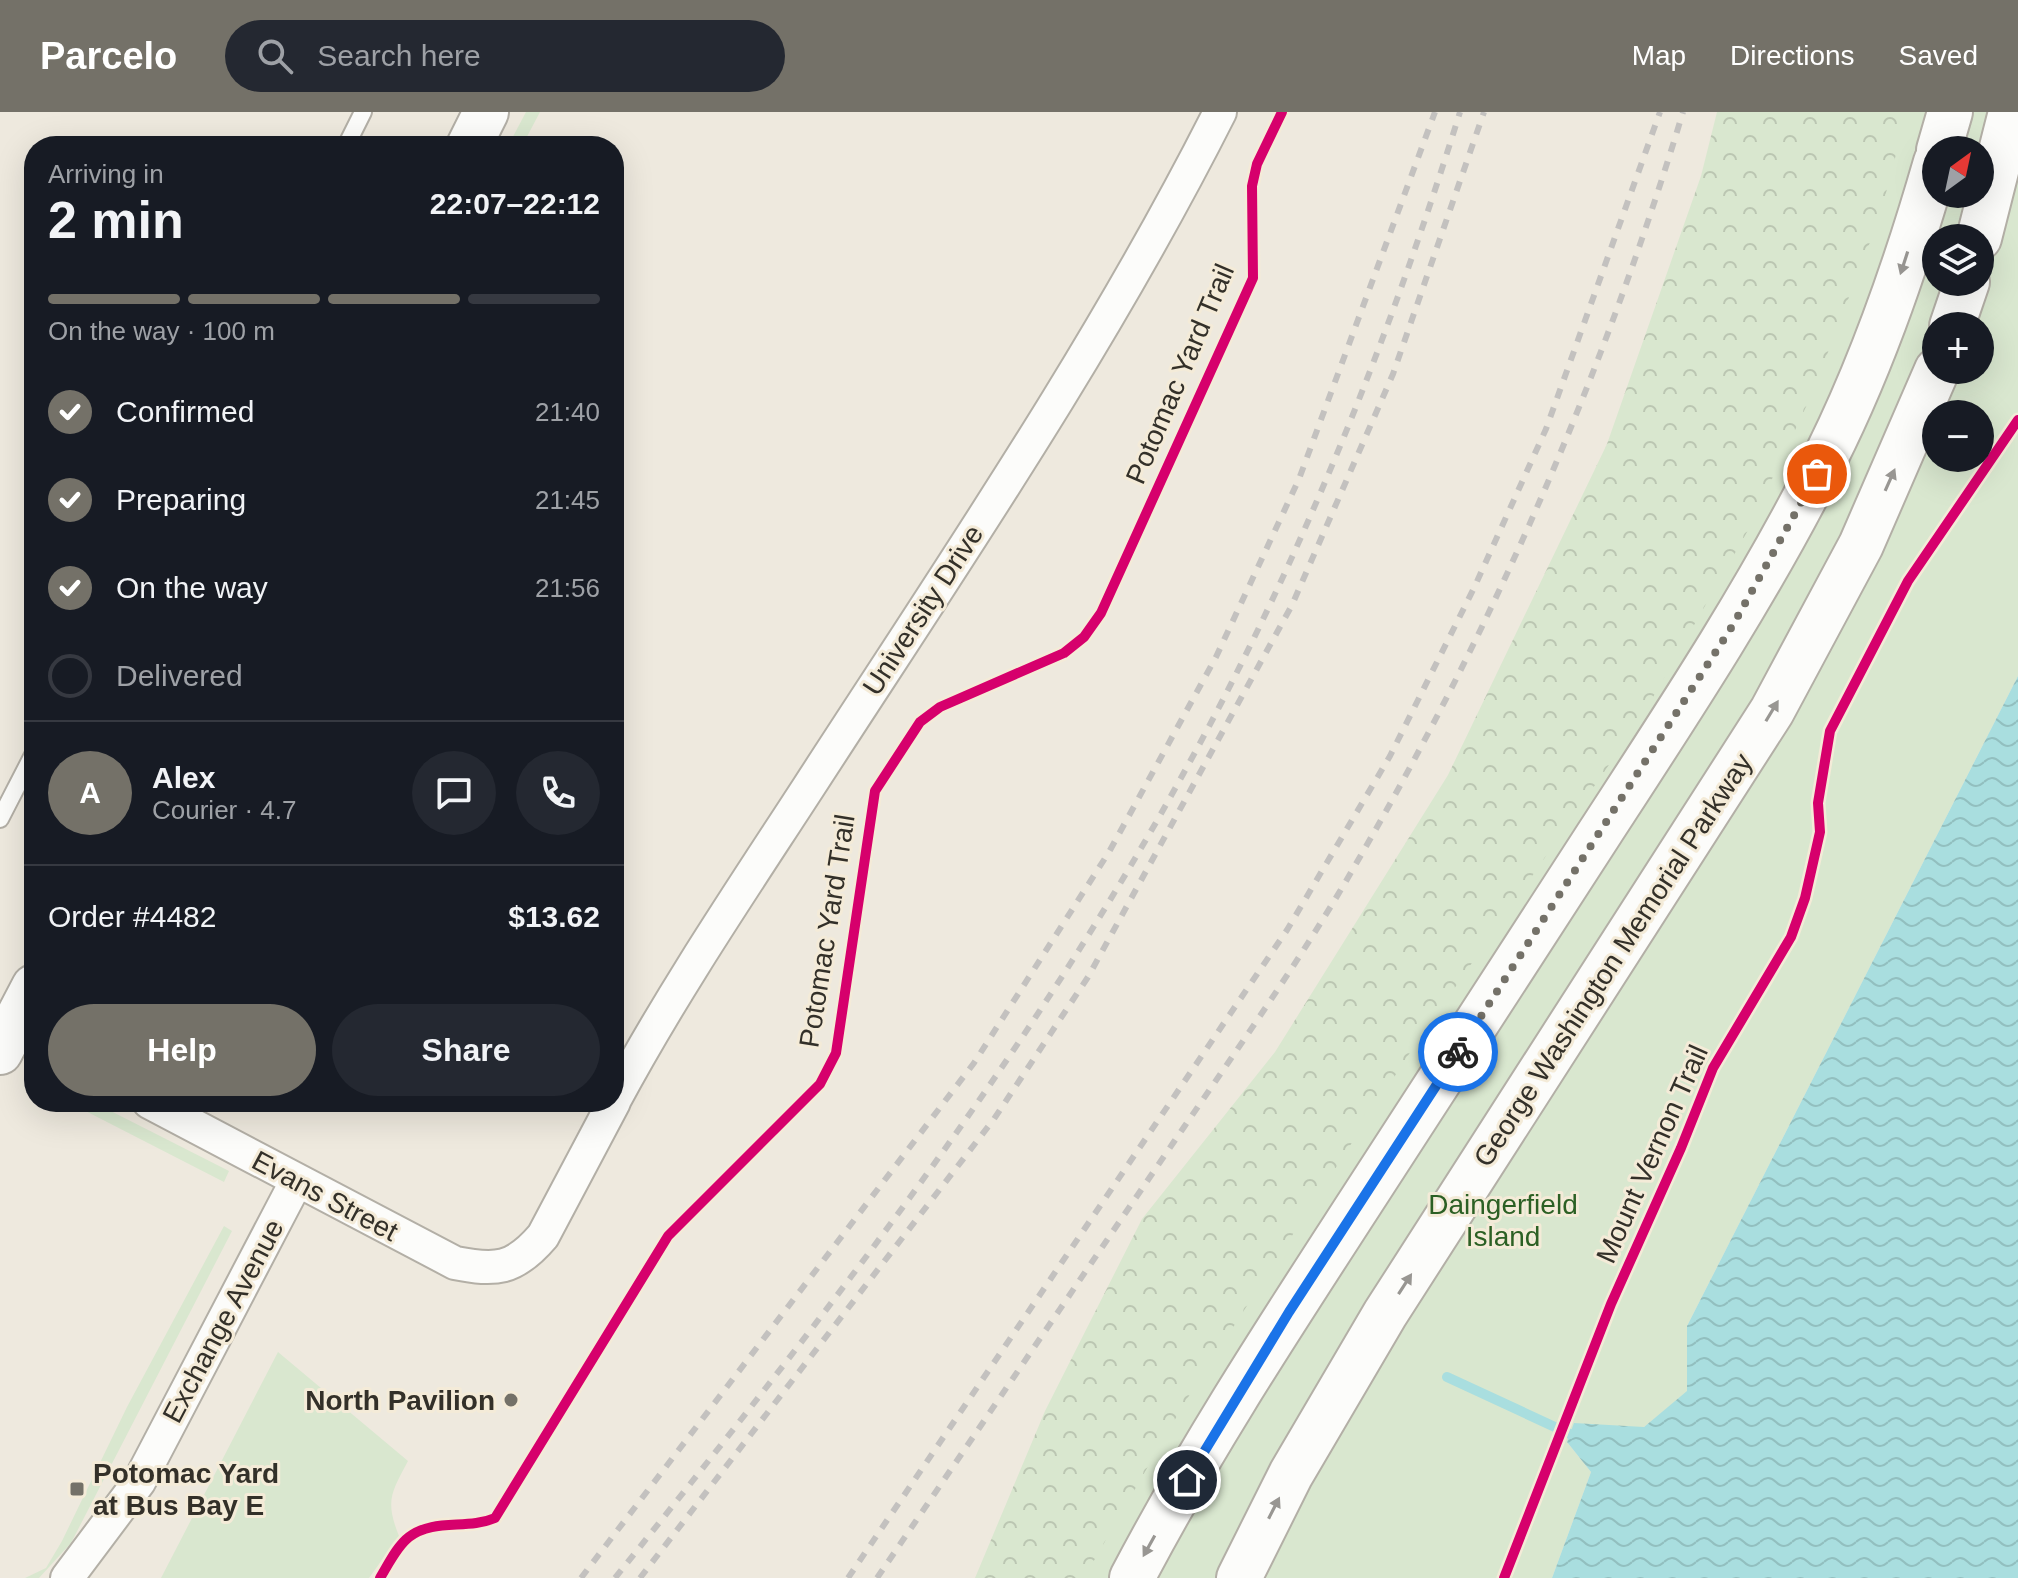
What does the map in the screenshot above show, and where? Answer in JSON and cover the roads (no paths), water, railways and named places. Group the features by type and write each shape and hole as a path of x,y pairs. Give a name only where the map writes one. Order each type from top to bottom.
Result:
{"main road":[{"path":"474,136 486,112"},
{"path":"1943,136 1950,112"},
{"path":"1983,224 2011,112"},
{"path":"1132,1578 1200,1457 1289,1312 1684,704 1776,550 1817,474 1860,382 1894,295 1922,206"},
{"name":"George Washington Memorial Parkway","path":"1239,1578 1291,1474 1385,1314 1780,698 1861,545 1931,384"},
{"path":"15,1040 24,1015"}],"street":[{"name":"University Drive","path":"624,1085 694,963 1021,459 1145,251 1220,112"},
{"name":"Evans Street","path":"167,1112 455,1263 487,1269 507,1266"},
{"name":"University Drive","path":"507,1266 531,1250 543,1236 609,1112"},
{"name":"Exchange Avenue","path":"67,1578 139,1482 296,1182"}],"lane":[{"path":"351,136 363,112"},
{"path":"0,819 24,772"}],"water":[{"path":"2018,676 2018,1578 1552,1578 1591,1472 1567,1442 1574,1423 1644,1427 1687,1391 1687,1326"}],"waterway":[{"path":"1447,1377 1570,1434"}],"railway":[{"path":"581,1578 974,1063 1109,852 1216,657 1299,479 1435,112"},
{"path":"615,1578 845,1285 919,1185 1060,980 1125,875 1229,689 1305,528 1373,364 1460,112"},
{"path":"640,1578 994,1119 1088,977 1292,605 1393,374 1484,112"},
{"path":"848,1578 1287,930 1390,756 1474,588 1546,429 1660,112"},
{"path":"877,1578 1289,972 1407,773 1500,590 1542,496 1618,306 1683,112"}],"place":[{"name":"North Pavilion","path":"511,1400"},
{"name":"Potomac Yard at Bus Bay E","path":"77,1489"}],"park label":[{"name":"Daingerfield Island","path":"1503,1220"}]}
